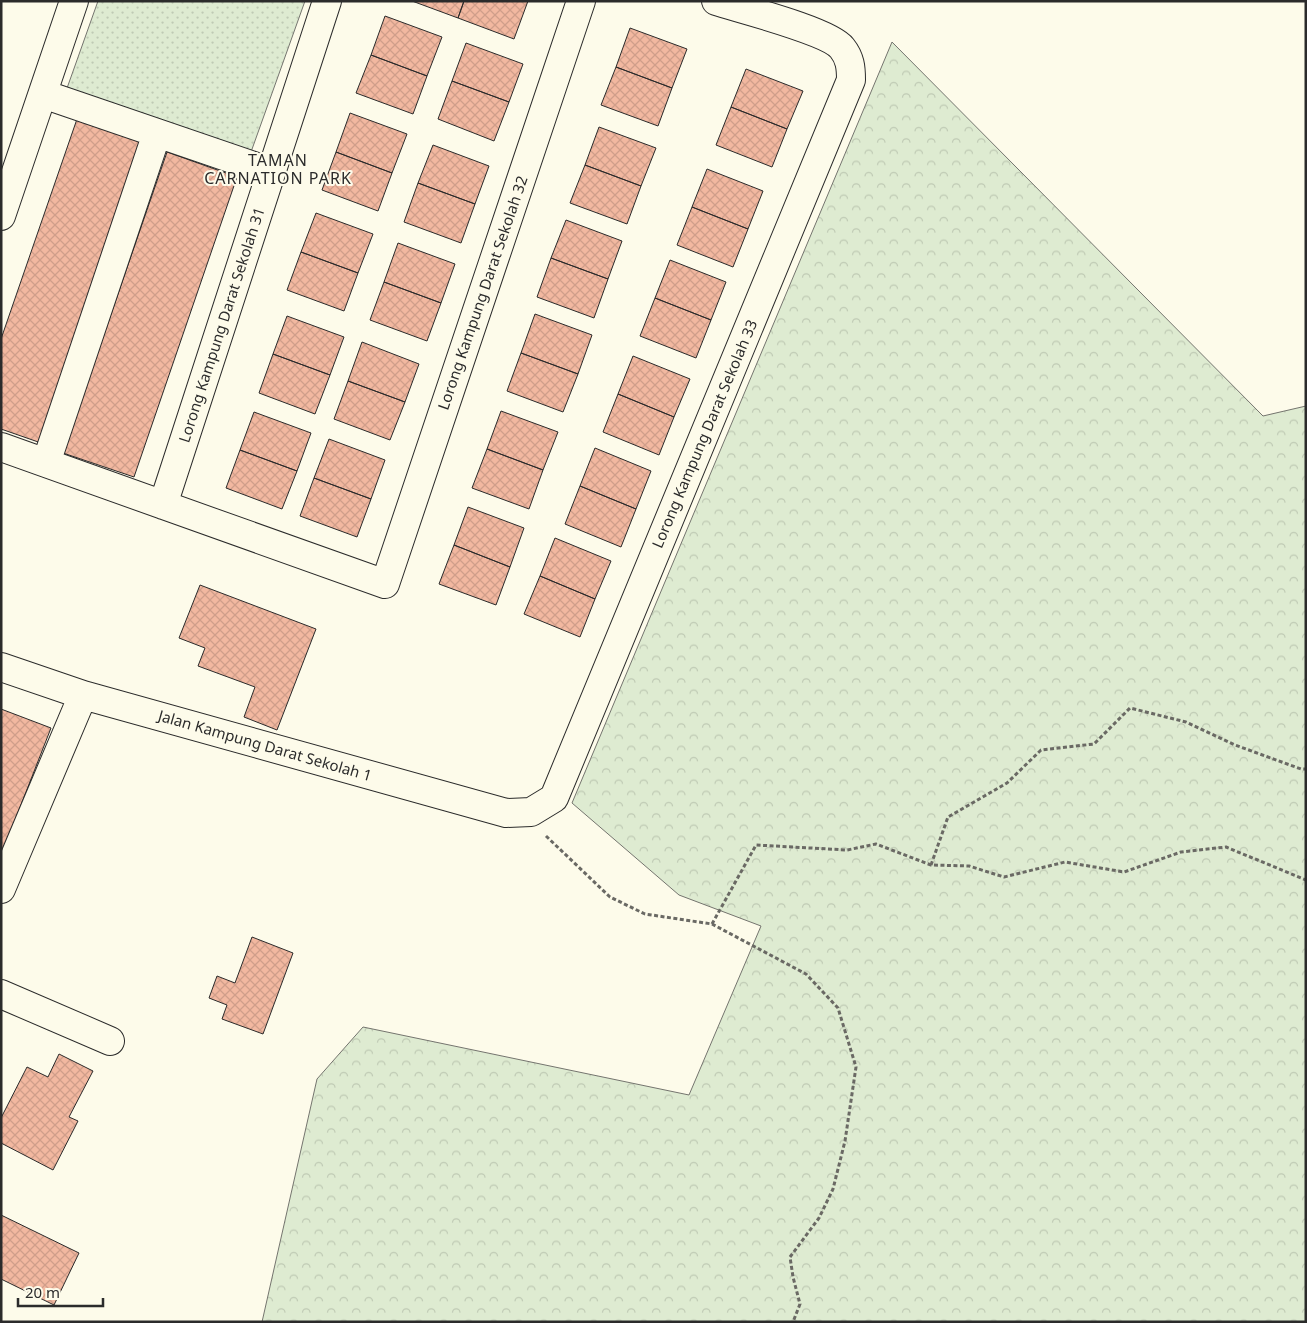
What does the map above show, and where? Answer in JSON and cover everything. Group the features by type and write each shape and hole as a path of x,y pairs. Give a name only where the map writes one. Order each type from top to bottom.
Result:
{"street":[{"path":"1,216 74,1"},
{"name":"Lorong Kampung Darat Sekolah 31","path":"163,505 327,1"},
{"name":"Lorong Kampung Darat Sekolah 32","path":"163,505 385,584 581,1"},
{"name":"Lorong Kampung Darat Sekolah 33","path":"531,812 554,798 851,80 851,62 841,46 824,35 716,1"},
{"path":"43,94 271,172"},
{"path":"46,463 157,133"},
{"path":"1,447 163,505"},
{"name":"Jalan Kampung Darat Sekolah 1","path":"1,667 83,695 506,813 531,812"},
{"path":"1,889 83,695"},
{"path":"1,994 110,1041"}],"path":[{"path":"931,865 948,817 1007,783 1041,750 1094,744 1130,708 1186,722 1235,745 1301,770 1306,768"},
{"path":"531,812 548,838 610,896 645,914 712,924 806,974 838,1008 856,1067 845,1141 833,1189 819,1218 790,1257 800,1304 793,1322"},
{"path":"712,924 756,846 847,850 876,844 931,865 969,866 1004,877 1065,862 1124,872 1181,852 1226,847 1306,880"}],"green space":[{"path":"98,1 305,1 251,152 66,91"},
{"path":"892,42 1263,416 1306,406 1306,1322 262,1322 317,1079 363,1027 689,1095 761,926 679,895 572,803"}],"building":[{"path":"412,1 464,1 458,18"},
{"path":"464,1 528,1 514,39 458,18"},
{"path":"385,16 442,37 427,76 371,55"},
{"path":"630,28 687,49 672,88 616,67"},
{"path":"466,43 523,64 509,102 452,81"},
{"path":"371,55 427,76 413,114 356,93"},
{"path":"616,67 672,88 658,126 601,105"},
{"path":"746,69 803,91 787,129 731,107"},
{"path":"452,81 509,102 494,141 438,119"},
{"path":"731,107 787,129 772,167 716,145"},
{"path":"350,113 407,134 392,173 336,152"},
{"path":"77,119 147,143 44,444 1,429 1,339"},
{"path":"599,127 656,148 641,186 585,165"},
{"path":"433,145 489,166 475,204 418,183"},
{"path":"167,152 237,177 134,477 63,453"},
{"path":"336,152 392,173 378,211 322,190"},
{"path":"585,165 641,186 627,224 570,203"},
{"path":"707,169 763,191 748,229 692,207"},
{"path":"418,183 475,204 461,243 404,222"},
{"path":"692,207 748,229 733,267 677,245"},
{"path":"316,213 373,234 358,273 301,252"},
{"path":"566,220 622,241 608,279 551,258"},
{"path":"398,243 455,264 441,303 384,282"},
{"path":"301,252 358,273 344,311 287,290"},
{"path":"551,258 608,279 594,318 537,297"},
{"path":"670,260 726,282 711,320 655,298"},
{"path":"384,282 441,303 427,341 370,320"},
{"path":"655,298 711,320 696,358 640,336"},
{"path":"535,314 592,335 578,374 521,353"},
{"path":"287,316 344,337 330,375 273,354"},
{"path":"362,342 419,364 405,402 348,381"},
{"path":"521,353 578,374 563,412 507,391"},
{"path":"273,354 330,375 315,414 259,393"},
{"path":"633,356 690,379 674,417 618,394"},
{"path":"348,381 405,402 390,440 334,419"},
{"path":"618,394 674,417 659,455 603,432"},
{"path":"501,411 558,432 543,470 487,449"},
{"path":"254,412 311,433 297,471 240,450"},
{"path":"329,439 385,460 371,499 314,478"},
{"path":"595,448 651,471 636,509 580,486"},
{"path":"487,449 543,470 529,509 472,488"},
{"path":"240,450 297,471 282,509 226,488"},
{"path":"314,478 371,499 357,537 300,516"},
{"path":"580,486 636,509 621,547 565,524"},
{"path":"468,507 524,528 510,567 454,545"},
{"path":"555,538 611,561 595,599 540,576"},
{"path":"454,545 510,567 496,605 439,584"},
{"path":"540,576 595,599 580,637 524,614"},
{"path":"200,585 316,629 277,730 244,717 255,687 198,666 205,648 179,638"},
{"path":"1,709 51,728 1,856"},
{"path":"252,937 293,953 263,1034 222,1019 227,1005 209,998 217,976 235,983"},
{"path":"59,1054 93,1071 69,1117 78,1121 53,1170 1,1143 1,1118 27,1067 48,1077"},
{"path":"1,1215 79,1253 54,1305 1,1279"}],"district":[{"name":"TAMAN CARNATION PARK","path":"278,169"}]}
